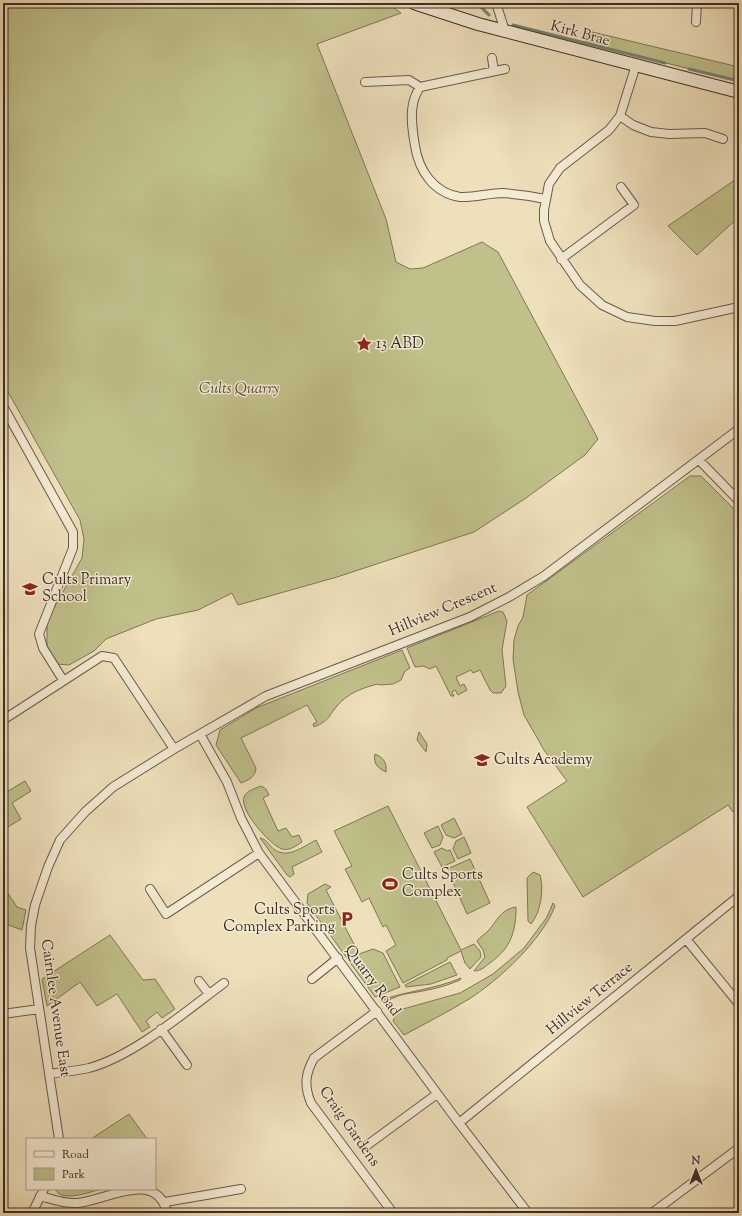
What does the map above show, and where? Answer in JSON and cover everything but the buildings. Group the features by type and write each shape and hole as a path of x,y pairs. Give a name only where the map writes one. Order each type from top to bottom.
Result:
{"street":[{"name":"Kirk Brae","path":"414,3 458,18 505,31 739,92"},
{"path":"496,3 505,31"},
{"path":"696,22 697,3"},
{"path":"706,3 738,3"},
{"path":"492,58 494,71"},
{"path":"636,65 620,116 609,130 560,168 549,184 545,199 544,221 550,241 580,285 597,300 627,317 655,321 675,321 739,307"},
{"path":"365,82 408,80 420,87 505,69"},
{"path":"420,87 413,104 413,130 416,154 425,175 435,185 446,193 461,197 502,193 523,194 545,199"},
{"path":"620,116 633,125 651,132 669,134 706,133 723,139"},
{"path":"561,259 634,205 621,187"},
{"path":"3,406 73,532 73,548 39,634 43,648 63,680"},
{"name":"Hillview Crescent","path":"174,749 266,696 470,617 509,597 544,576 739,429"},
{"path":"699,460 739,501"},
{"path":"3,720 102,656 114,658 174,749"},
{"name":"Quarry Road","path":"200,734 227,782 241,818 260,852 437,1094 528,1213"},
{"name":"Cairnlee Avenue East","path":"59,1138 30,948 30,926 35,905 48,867 60,840 85,812 113,787 174,749"},
{"path":"150,889 166,914 260,852"},
{"name":"Hillview Terrace","path":"459,1123 739,896"},
{"path":"686,939 739,1004"},
{"path":"312,979 338,958"},
{"path":"199,981 209,994"},
{"path":"50,1074 89,1068 116,1058 161,1029 224,983"},
{"path":"3,1014 39,1009"},
{"name":"Craig Gardens","path":"377,1011 314,1058 308,1068 306,1091 311,1103 393,1213"},
{"path":"161,1029 187,1065"},
{"path":"366,1146 437,1094"},
{"path":"652,1213 739,1148"},
{"path":"165,1202 240,1189"},
{"path":"32,1213 42,1192 62,1202 77,1203 132,1190"},
{"path":"147,1190 156,1194 165,1202 167,1213"}],"green space":[{"name":"Cults Quarry","path":"3,3 387,3 401,13 317,44 386,219 396,262 410,269 423,268 482,242 498,252 598,439 585,455 526,498 474,532 337,577 238,605 232,593 198,610 156,619 106,639 94,651 69,665 57,664 47,646 47,620 82,558 84,539 80,520 3,383"},
{"path":"588,31 739,67 739,81 585,43"},
{"path":"739,177 739,217 697,255 668,226"},
{"path":"690,476 701,476 739,514 739,808 733,812 728,805 583,897 527,807 567,781 544,750 524,715 518,692 513,659 514,640 518,626 523,617 527,595"},
{"path":"499,611 503,612 507,621 502,650 506,686 501,693 493,693 490,690 480,670 473,673 471,670 456,677 460,686 464,684 467,690 458,695 455,690 452,692 454,696 451,696 436,666 430,669 423,666 415,667 407,648"},
{"path":"402,650 410,668 405,671 401,680 393,684 378,684 366,687 356,692 341,701 328,718 319,725 314,727 313,724 317,722 307,705 241,738 256,768 253,776 249,780 241,783 216,745 220,730 256,708"},
{"path":"419,732 427,744 426,752 417,740"},
{"path":"375,754 381,757 384,761 386,772 375,763"},
{"path":"25,781 31,791 12,803 21,819 3,830 3,794"},
{"path":"261,786 266,789 269,795 263,798 278,831 286,828 292,837 299,835 302,842 290,849 282,849 263,834 251,818 246,810 244,797 249,791"},
{"name":"Cults Sports Complex","path":"388,806 461,950 474,944 480,951 481,957 470,969 465,963 461,951 403,983 386,951 396,945 386,925 383,927 369,898 362,902 345,869 352,866 334,831"},
{"path":"454,818 462,834 454,838 446,835 441,825"},
{"path":"438,826 443,837 440,845 432,848 424,833"},
{"path":"464,837 471,853 458,859 453,849 456,841"},
{"path":"260,838 275,850 285,853 296,851 316,840 322,852 292,867 294,874 290,877"},
{"path":"442,848 447,851 450,850 455,861 442,867 434,852"},
{"path":"470,859 490,903 467,914 447,869"},
{"path":"533,872 540,875 542,893 537,913 531,924 528,921 527,878"},
{"path":"325,884 331,887 326,890 359,954 373,949 383,953 400,987 375,997 307,903 308,894"},
{"path":"3,886 17,907 26,910 22,930 3,923"},
{"path":"553,903 555,906 541,932 519,958 506,970 469,999 404,1035 393,1021 397,1012 460,993 493,974 524,948 547,917"},
{"path":"516,907 515,924 508,945 498,957 481,969 474,971 485,957 483,950 477,941 488,931 503,913"},
{"path":"110,935 143,980 155,979 175,1009 162,1018 157,1012 146,1021 150,1027 142,1032 117,994 97,1006 80,982 47,1006 42,979"},
{"path":"450,962 457,975 431,984 406,987 405,985"},
{"path":"461,978 460,980 446,985 402,995 381,1002 381,1000 391,997 441,985"},
{"path":"129,1114 146,1138 93,1138"},
{"path":"56,1190 97,1190 69,1196 58,1193"}],"waterway":[{"path":"477,3 489,15"},
{"path":"513,25 665,63"},
{"path":"689,69 739,81"}],"place":[{"name":"13 ABD","path":"364,344"},
{"name":"Cults Primary School","path":"30,589"},
{"name":"Cults Academy","path":"482,760"},
{"name":"Cults Sports Complex","path":"390,884"},
{"name":"Cults Sports Complex Parking","path":"347,919"}]}
